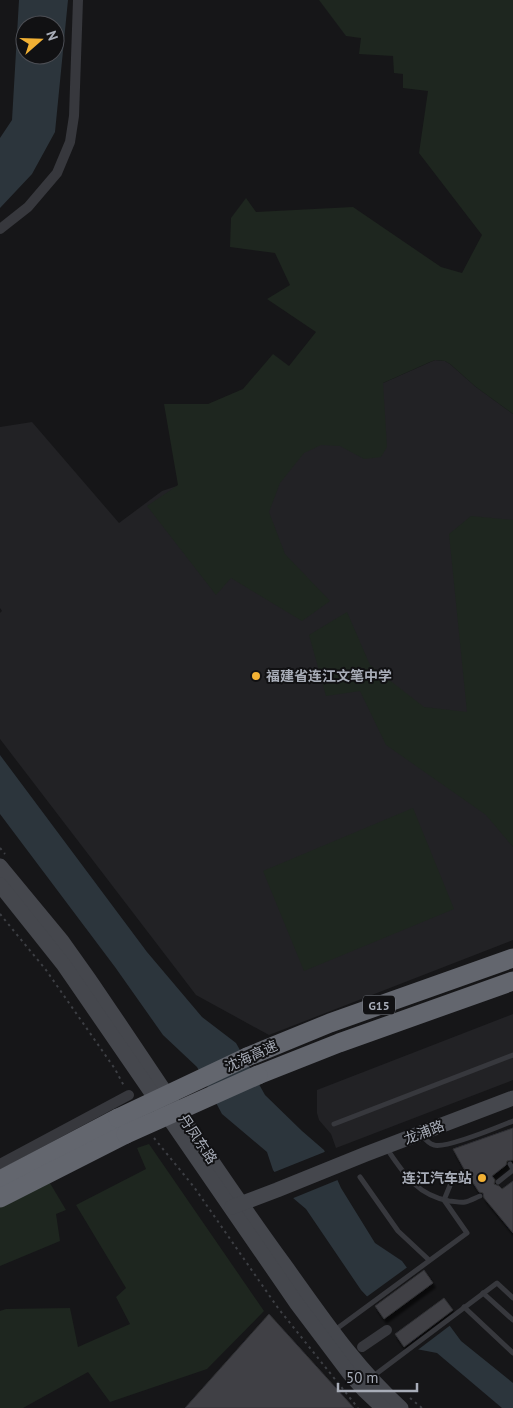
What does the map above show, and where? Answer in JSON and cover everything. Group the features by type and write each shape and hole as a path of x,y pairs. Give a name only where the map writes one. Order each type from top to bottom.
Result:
{"highway":[{"name":"沈海高速","path":"0,1180 118,1118 247,1057 330,1023 513,958"},
{"name":"沈海高速","path":"0,1198 126,1134 258,1075 339,1043 513,981"}],"main road":[{"name":"丹凤东路","path":"0,866 46,921 89,979 297,1304 364,1390 383,1408"},
{"name":"丹凤东路","path":"0,885 63,964 235,1206 268,1243 333,1331 371,1378 401,1408"},
{"name":"龙浦路","path":"235,1206 513,1098"}],"street":[{"path":"0,229 28,208 57,173 70,142 74,116 78,0"},
{"path":"0,1164 129,1095"},
{"path":"362,1347 387,1330"}],"lane":[{"path":"334,1124 513,1056"},
{"path":"421,1133 426,1140 434,1145 447,1145 513,1121"},
{"path":"385,1147 415,1186 430,1196 463,1203 480,1196"},
{"path":"498,1182 512,1168"},
{"path":"444,1200 452,1183 464,1173"},
{"path":"360,1177 398,1231 429,1260"},
{"path":"333,1331 467,1233 444,1200"},
{"path":"371,1378 497,1283 513,1298"},
{"path":"483,1293 513,1320"},
{"path":"464,1307 513,1353"}],"path":[{"path":"0,914 46,970 115,1069 129,1095"},
{"path":"150,1134 194,1187 278,1308 358,1408"}],"shaded area":[{"path":"19,0 68,0 65,30 65,15 18,15"},
{"path":"319,0 513,0 513,414 476,387 450,364 445,361 435,360 383,383 387,447 381,457 364,459 340,446 321,445 304,453 280,483 269,512 285,554 330,601 302,621 231,578 216,595 147,506 178,485 164,404 208,404 243,389 273,354 289,366 316,332 267,299 290,285 275,253 230,247 231,218 246,198 256,212 353,207 441,267 462,273 482,235 419,153 428,91 403,88 403,74 394,73 393,56 359,54 361,38 346,36"},
{"path":"15,65 62,65 55,132 32,174 0,208 0,138 12,120"},
{"name":"福建省连江文笔中学","path":"435,360 445,361 450,364 476,387 513,414 513,940 269,1035 196,995 0,739 0,613 2,611 0,608 0,427 32,422 119,523 162,491 293,447 383,383"},
{"path":"471,516 513,520 513,847 486,815 386,745 360,691 326,696 309,635 347,612 370,665 424,707 467,712 449,534"},
{"path":"0,755 147,952 202,1017 236,1043 265,1095 324,1150 341,1188 375,1243 402,1261 461,1341 513,1383 513,1408 502,1408 437,1353 416,1349 361,1290 306,1209 293,1198 273,1170 267,1152 222,1114 197,1067 163,1035 115,967 0,814"},
{"path":"413,808 454,909 304,971 263,871"},
{"path":"513,1014 513,1080 336,1148 331,1134 319,1120 317,1113 317,1090"},
{"path":"149,1144 264,1311 207,1369 110,1402 88,1372 23,1408 0,1408 0,1311 6,1309 70,1308 78,1347 130,1324 116,1297 126,1288 76,1205 146,1169 137,1148"},
{"path":"32,1153 66,1210 56,1214 60,1241 0,1266 0,1170"}],"pier":[{"path":"327,1151 340,1179 291,1199 272,1173"},
{"path":"409,1266 452,1324 415,1352 365,1298"}],"building":[{"name":"连江汽车站","path":"513,1128 513,1160 507,1161 506,1165 492,1176 495,1180 494,1184 502,1189 513,1181 513,1233 484,1198 483,1193 479,1192 453,1149"},
{"path":"424,1270 433,1283 384,1319 375,1306"},
{"path":"444,1298 453,1310 404,1347 395,1334"},
{"path":"269,1314 354,1408 185,1408"}],"place":[{"name":"福建省连江文笔中学","path":"256,676"},
{"name":"连江汽车站","path":"482,1178"}]}
